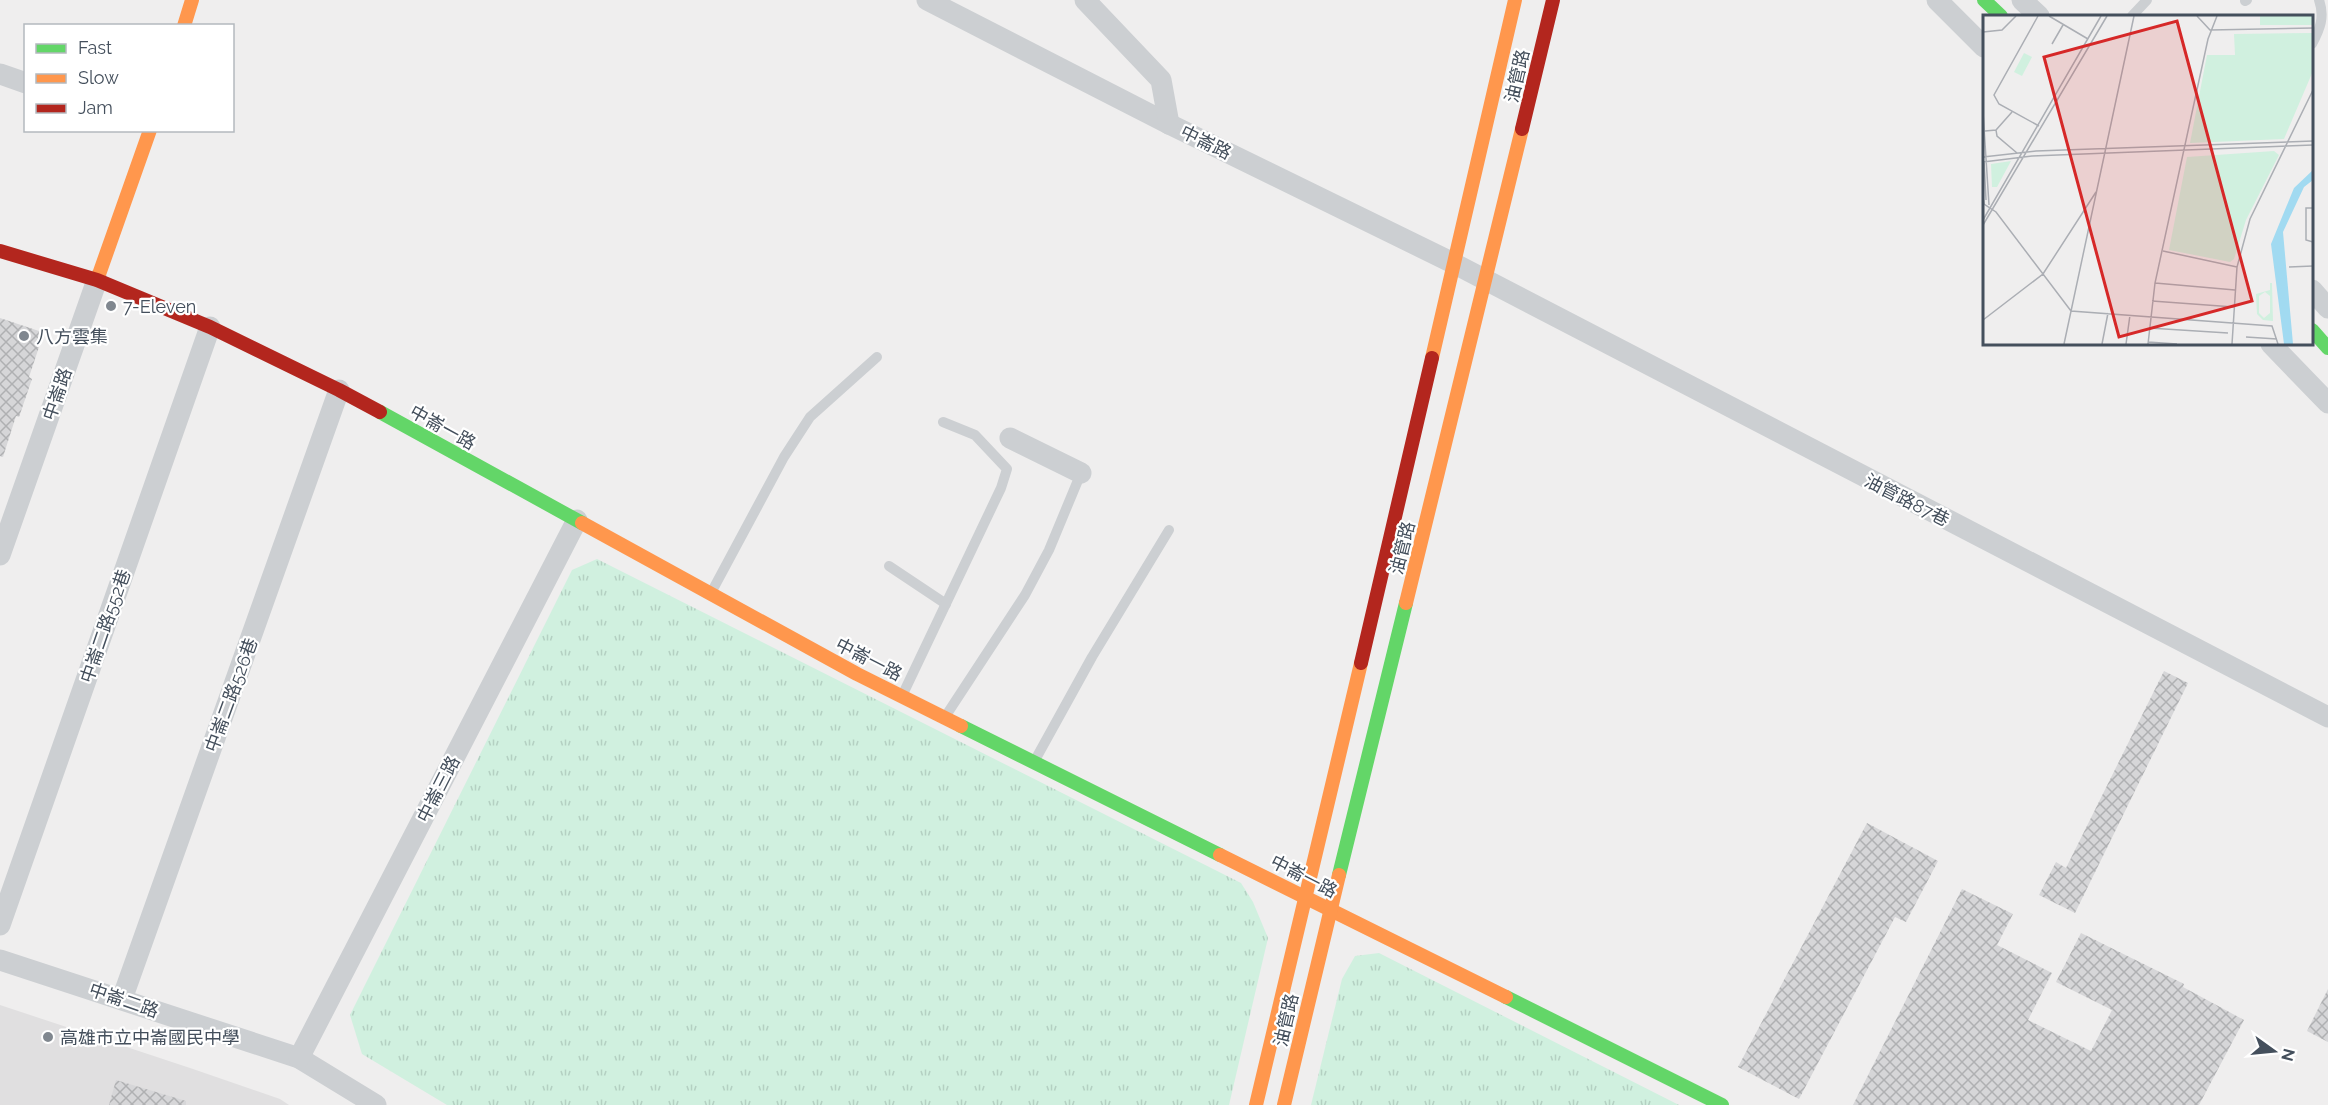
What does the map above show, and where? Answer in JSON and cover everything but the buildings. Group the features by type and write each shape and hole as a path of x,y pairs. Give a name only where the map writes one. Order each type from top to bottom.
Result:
{"street":[{"path":"185,24 192,0"},
{"name":"中崙路","path":"927,0 1169,124 1453,263 1487,282"},
{"path":"1085,0 1161,80 1169,124"},
{"name":"油管路","path":"1256,1105 1307,897 1515,0"},
{"name":"油管路","path":"1284,1105 1330,909 1487,282 1553,0"},
{"path":"1937,0 1983,46"},
{"path":"1984,0 2000,15"},
{"path":"2022,0 2038,15"},
{"path":"0,74 24,82"},
{"name":"中崙路","path":"0,555 149,132"},
{"name":"中崙一路","path":"2,257 97,280 210,327 339,390 902,696 1722,1105"},
{"name":"油管路87巷","path":"1487,282 2328,717"},
{"path":"2313,291 2328,308"},
{"name":"中崙二路552巷","path":"0,925 210,327"},
{"path":"2313,331 2328,348"},
{"path":"2272,345 2328,403"},
{"name":"中崙二路526巷","path":"122,999 339,390"},
{"path":"1010,438 1081,473"},
{"name":"中崙三路","path":"299,1058 577,520"},
{"name":"中崙二路","path":"0,960 299,1058 376,1105"}],"lane":[{"path":"2133,15 2147,0"},
{"path":"2313,42 2322,19 2319,0"},
{"path":"711,594 784,457 810,417 877,357"},
{"path":"902,696 1001,488 1007,470 975,435 943,422"},
{"path":"945,717 1025,595 1050,550 1081,473"},
{"path":"1034,762 1092,657 1169,530"},
{"path":"889,566 946,604"}],"shaded area":[{"name":"高雄市立中崙國民中學","path":"0,1005 280,1099 289,1105 0,1105"}],"green space":[{"path":"597,559 1241,883 1253,902 1268,938 1229,1105 447,1105 362,1054 350,1015 572,570"},
{"path":"1379,953 1679,1105 1311,1105 1342,979 1355,956"}],"traffic: fast":[{"path":"1984,0 2000,15"},
{"path":"2313,331 2328,348"},
{"path":"380,412 582,523"},
{"path":"1339,875 1406,603"},
{"path":"961,726 1220,855"},
{"path":"1506,997 1722,1105"}],"traffic: slow":[{"path":"185,24 192,0"},
{"path":"1432,358 1515,0"},
{"path":"1406,603 1522,129"},
{"path":"97,280 149,132"},
{"path":"582,523 857,674 961,726"},
{"path":"1256,1105 1361,663"},
{"path":"1220,855 1506,997"},
{"path":"1284,1105 1339,875"}],"traffic: jam":[{"path":"1522,129 1553,0"},
{"path":"0,251 97,280 210,327 380,412"},
{"path":"1361,663 1432,358"}],"place":[{"name":"7-Eleven","path":"111,306"},
{"name":"八方雲集","path":"24,336"},
{"name":"高雄市立中崙國民中學","path":"48,1037"}]}
